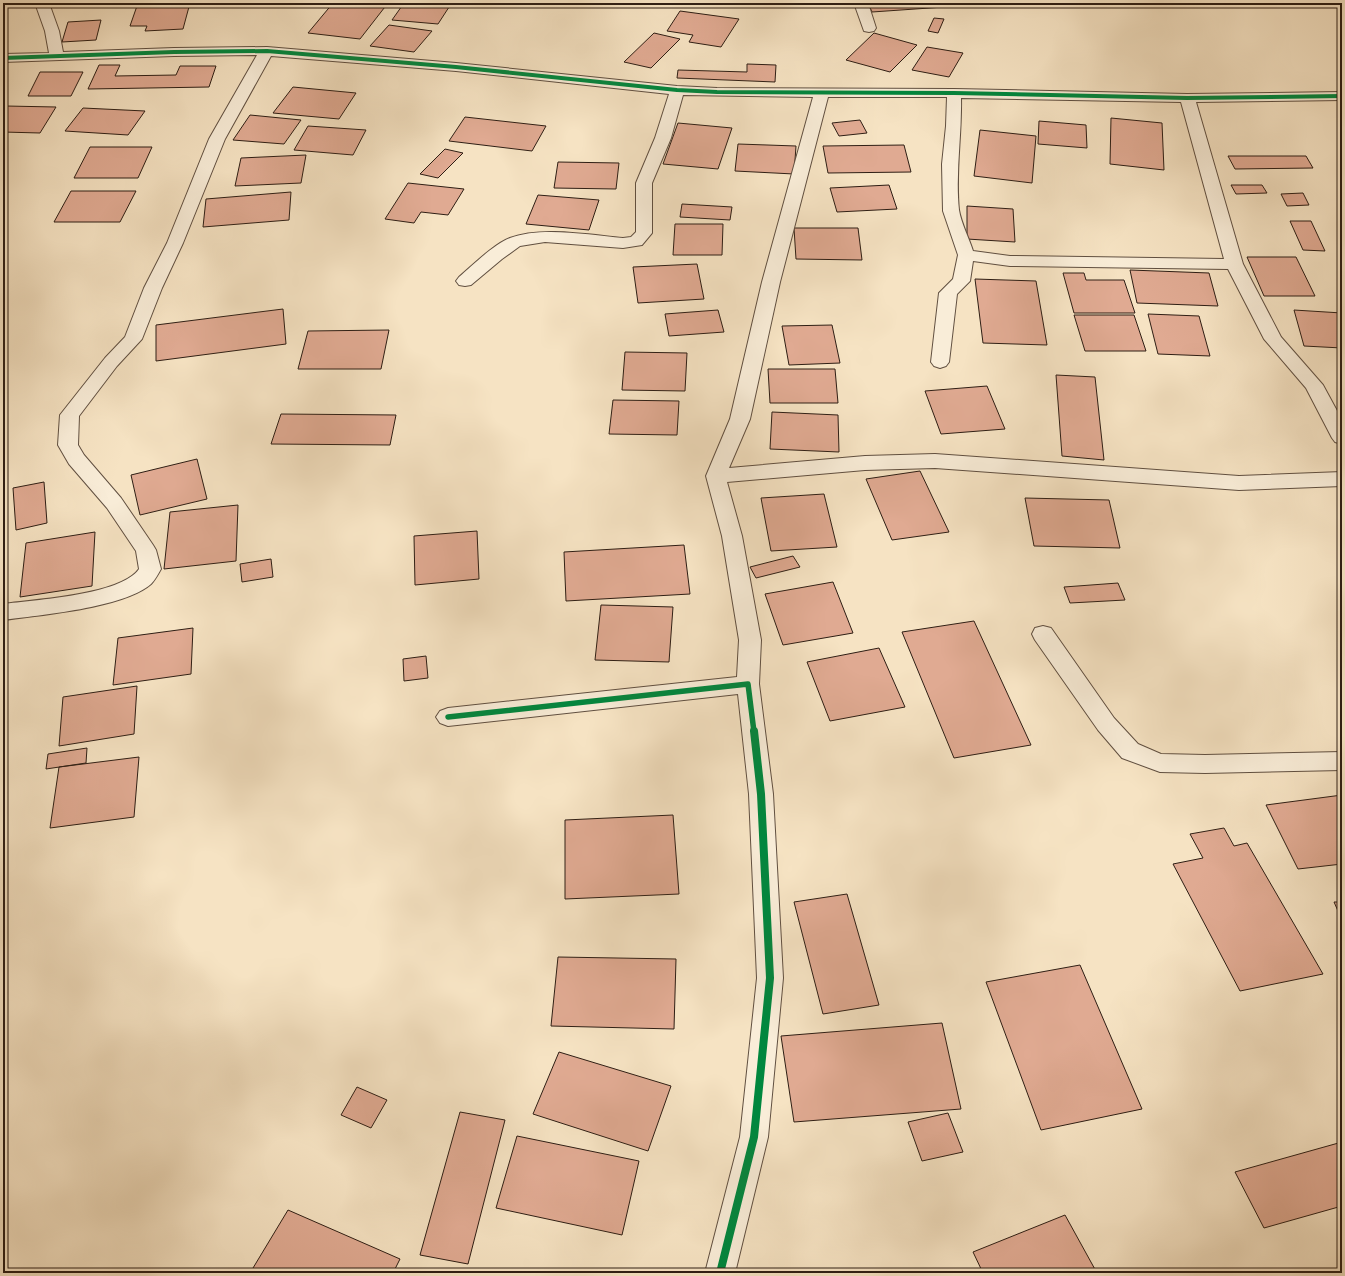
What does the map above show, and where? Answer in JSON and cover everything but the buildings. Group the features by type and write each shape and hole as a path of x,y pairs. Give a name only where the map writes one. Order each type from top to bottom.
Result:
{"street":[{"path":"42,3 52,31 57,57"},
{"path":"861,3 869,28"},
{"path":"3,612 108,596 128,589 143,580 150,569 146,550 114,503 76,459 68,445 70,415 110,362 133,338 153,288 175,243 216,139 267,51"},
{"path":"3,58 174,52 267,51 456,67 677,90 717,92 954,93 1187,98 1342,96"},
{"path":"465,281 496,255 515,242 545,237 623,243 636,241 644,233 644,183 663,138 677,90"},
{"path":"720,1273 754,1137 770,978 761,794 748,684 750,640 732,536 716,476 740,419 771,282 822,92"},
{"path":"940,362 948,293 961,281 966,254 951,211 950,164 954,126 954,93"},
{"path":"1187,98 1234,264 1273,339 1314,385 1342,438"},
{"path":"966,254 1010,260 1234,264"},
{"path":"716,476 865,463 935,461 1239,483 1342,479"},
{"path":"1043,634 1106,724 1130,751 1160,763 1205,764 1342,761"},
{"path":"448,717 748,684"}],"cycle path":[{"path":"3,58 174,52 267,51 456,67 677,90 717,92 954,93 1187,98 1342,96"},
{"path":"448,717 748,684 761,794 770,978 754,1137 720,1273"}]}
